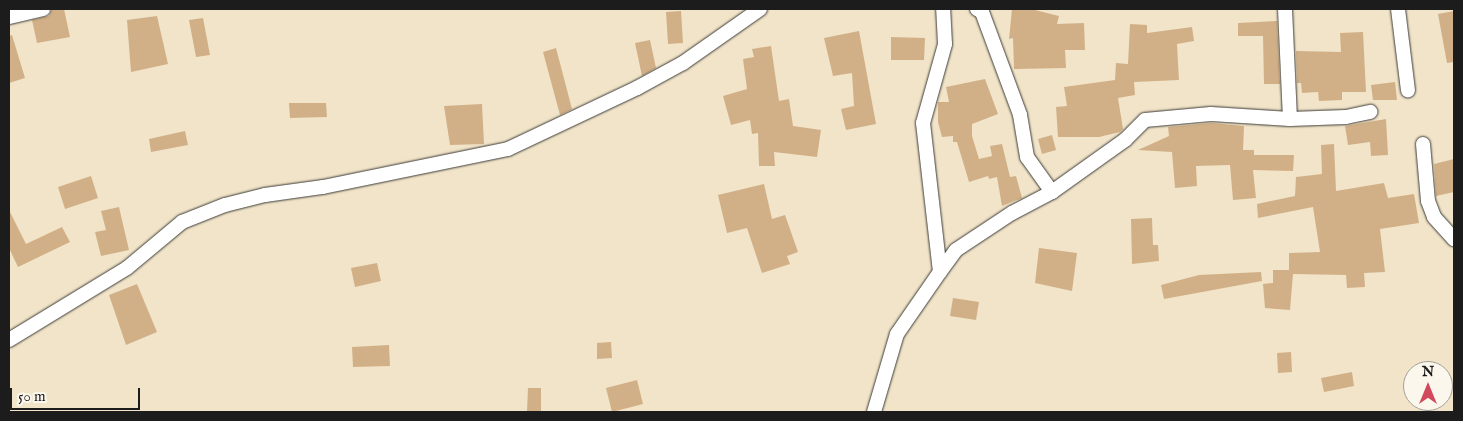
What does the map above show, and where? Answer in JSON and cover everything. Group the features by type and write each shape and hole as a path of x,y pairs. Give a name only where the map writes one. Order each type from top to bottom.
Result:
{"street":[{"path":"9,17 42,9"},
{"path":"9,340 127,268 182,222 225,205 265,195 323,187 508,149 652,80 683,62 760,9"},
{"path":"940,272 923,123 945,44 943,9"},
{"path":"978,9 982,12 1020,115 1027,157 1052,192"},
{"path":"1285,9 1290,119"},
{"path":"1398,9 1408,90"},
{"path":"874,412 897,334 956,250 1012,213 1052,192 1125,140 1137,125 1145,120 1211,114 1290,119 1346,117 1370,112"},
{"path":"1423,144 1428,201 1434,216 1454,239"}],"building":[{"path":"52,9 64,9 70,37 37,43 32,20 49,16"},
{"path":"1012,9 1035,10 1059,16 1057,24 1084,23 1085,50 1065,50 1066,68 1014,69 1013,38 1009,39"},
{"path":"681,11 683,43 668,44 666,12"},
{"path":"1454,11 1454,62 1447,63 1438,14"},
{"path":"157,16 168,64 131,72 127,20"},
{"path":"203,18 210,55 196,57 189,20"},
{"path":"1277,21 1280,84 1264,84 1263,36 1238,36 1238,23"},
{"path":"1130,24 1147,25 1147,33 1192,27 1194,41 1177,44 1179,80 1134,82 1135,95 1118,98 1123,129 1120,132 1099,137 1058,137 1056,107 1067,106 1064,87 1115,80 1116,63 1128,64"},
{"path":"859,31 876,124 846,130 841,109 854,106 852,73 833,76 824,38"},
{"path":"1363,32 1366,92 1342,92 1342,100 1319,101 1318,92 1302,93 1301,83 1297,83 1296,51 1341,52 1340,33"},
{"path":"12,35 25,78 9,83 9,36"},
{"path":"891,37 925,38 924,60 891,60"},
{"path":"650,40 656,68 642,76 635,43"},
{"path":"771,46 779,101 789,99 793,126 821,130 817,157 774,152 775,166 759,166 758,133 752,134 750,120 731,125 723,96 747,89 743,59 754,57 752,49"},
{"path":"556,48 572,109 560,115 543,52"},
{"path":"985,79 998,114 972,124 972,136 979,159 992,156 990,146 1002,144 1010,177 1016,176 1022,198 1002,206 997,177 989,179 988,176 969,182 957,142 953,142 953,136 942,137 938,122 938,102 949,102 946,87"},
{"path":"1395,82 1397,100 1373,100 1371,85"},
{"path":"289,103 326,103 327,117 290,118"},
{"path":"482,104 484,144 450,145 444,106"},
{"path":"1386,119 1388,155 1371,156 1370,142 1348,145 1345,126"},
{"path":"1211,123 1244,126 1243,150 1254,150 1254,155 1294,155 1293,171 1253,170 1256,198 1233,200 1230,165 1196,166 1197,186 1175,188 1172,152 1138,150 1169,136 1168,127"},
{"path":"185,131 188,145 151,152 149,139"},
{"path":"1052,135 1056,150 1042,154 1038,139"},
{"path":"1334,144 1336,191 1384,183 1388,198 1414,194 1419,223 1380,229 1385,272 1364,273 1365,287 1347,288 1346,275 1293,274 1290,310 1265,308 1263,284 1273,283 1273,270 1289,270 1289,253 1320,252 1313,207 1258,218 1257,204 1295,196 1296,177 1322,174 1321,145"},
{"path":"1454,159 1454,192 1436,196 1434,164"},
{"path":"91,176 98,198 65,209 58,187"},
{"path":"764,184 772,219 785,215 798,252 787,256 790,264 762,273 747,228 727,233 718,195"},
{"path":"119,207 129,250 101,256 95,232 106,230 101,211"},
{"path":"9,210 26,244 62,227 70,242 18,267 9,248"},
{"path":"1152,218 1153,245 1158,245 1159,261 1132,264 1131,219"},
{"path":"1039,248 1077,253 1072,291 1035,283"},
{"path":"377,263 381,281 355,287 351,268"},
{"path":"1261,272 1262,281 1164,299 1161,285 1199,275"},
{"path":"137,284 157,332 126,345 109,295"},
{"path":"953,298 979,302 976,320 950,316"},
{"path":"611,342 612,358 597,359 597,343"},
{"path":"389,345 390,366 353,367 352,347"},
{"path":"1291,352 1292,372 1278,373 1277,353"},
{"path":"1352,372 1354,386 1324,392 1321,378"},
{"path":"637,380 643,404 612,412 606,388"},
{"path":"528,388 541,388 541,412 527,412"}]}
